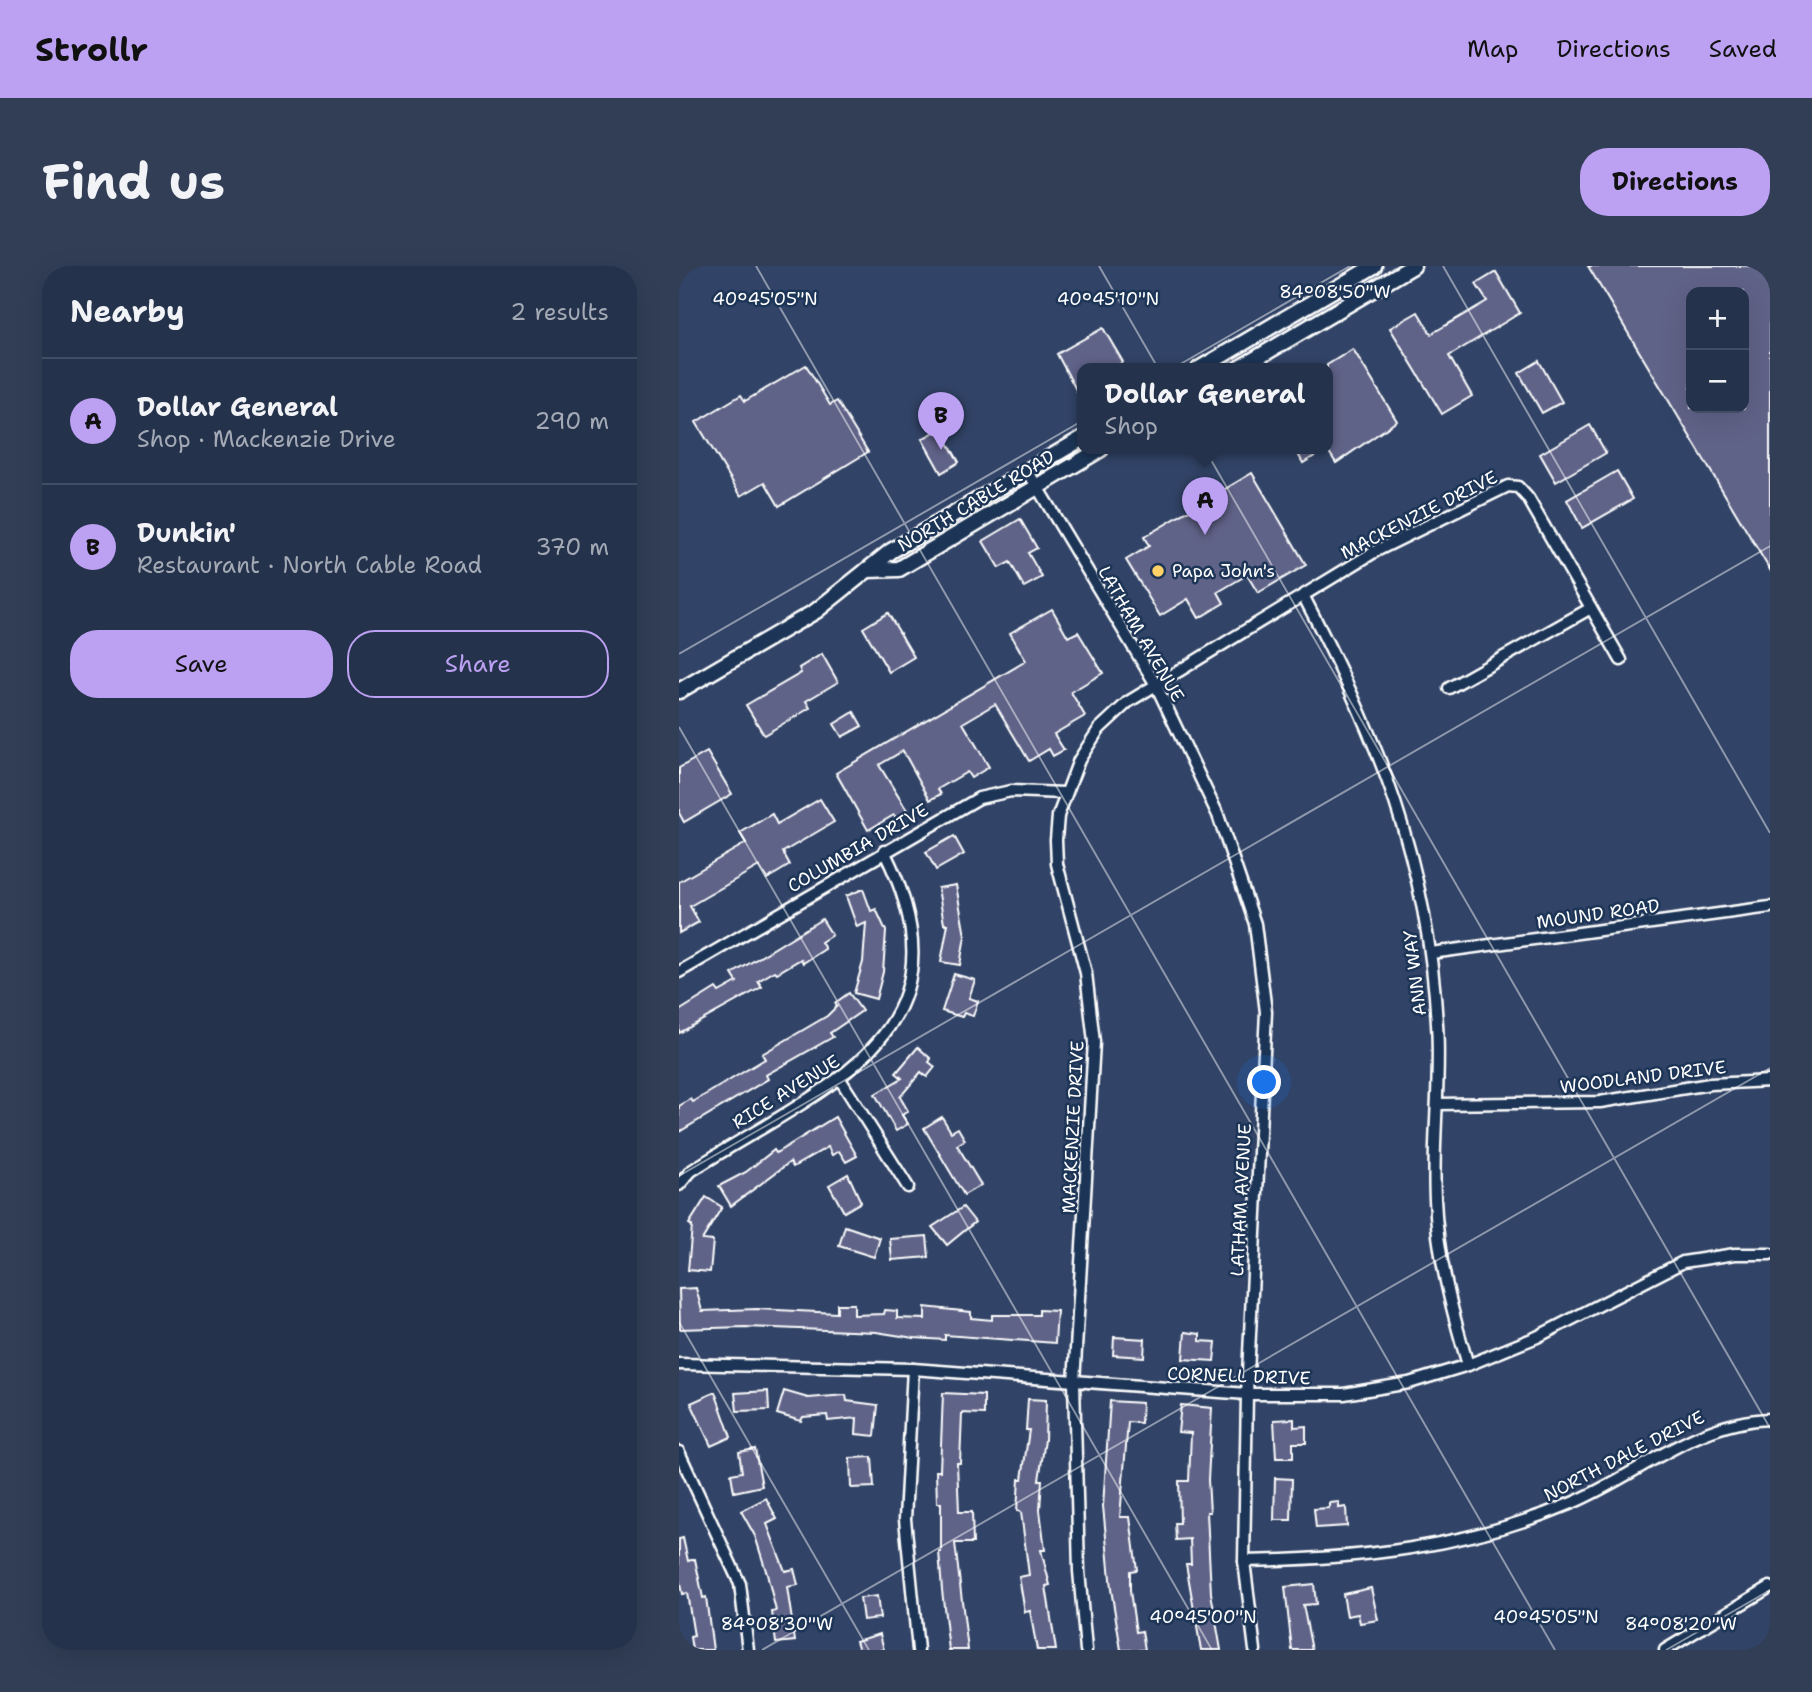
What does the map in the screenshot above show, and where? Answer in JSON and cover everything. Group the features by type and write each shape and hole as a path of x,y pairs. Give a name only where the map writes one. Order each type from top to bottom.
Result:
{"street":[{"path":"1209,363 1374,266"},
{"path":"1248,363 1413,266"},
{"name":"NORTH CABLE ROAD","path":"679,691 816,611 891,551 1077,441"},
{"name":"NORTH CABLE ROAD","path":"866,570 899,569 1093,454"},
{"name":"LATHAM AVENUE","path":"1027,470 1156,685 1218,815 1255,924 1266,1012 1247,1394 1244,1561 1255,1650"},
{"name":"MACKENZIE DRIVE","path":"1086,1650 1079,1571 1074,1383 1094,1042 1086,973 1057,864 1058,816 1079,760 1099,729 1118,709 1376,551 1496,490 1518,487 1528,498 1591,608"},
{"name":"ANN WAY","path":"1304,597 1351,686 1398,805 1419,882 1431,953 1437,1026 1434,1177 1437,1230 1452,1310 1468,1365"},
{"path":"1449,688 1591,608 1621,660"},
{"name":"COLUMBIA DRIVE","path":"679,972 979,798 1011,790 1066,793"},
{"name":"RICE AVENUE","path":"679,1185 691,1171 840,1079 874,1048 887,1031 902,1000 909,975 912,936 907,905 884,851"},
{"name":"MOUND ROAD","path":"1431,953 1770,907"},
{"path":"840,1079 908,1187"},
{"name":"WOODLAND DRIVE","path":"1437,1104 1600,1102 1710,1084 1770,1081"},
{"name":"CORNELL DRIVE","path":"679,1364 913,1369 1247,1394 1313,1395 1363,1392 1468,1365 1537,1337 1683,1262 1735,1254 1770,1254"},
{"path":"913,1369 905,1519 918,1650"},
{"name":"NORTH DALE DRIVE","path":"1244,1561 1403,1552 1487,1532 1572,1503 1715,1427 1770,1419"},
{"path":"679,1452 740,1584 748,1650"},
{"path":"1665,1650 1770,1587"}],"building":[{"path":"1588,266 1770,266 1770,570"},
{"path":"1496,272 1520,313 1449,356 1472,396 1442,414 1390,328 1418,312 1431,334 1487,301 1476,284"},
{"path":"1103,328 1123,362 1077,363 1077,392 1057,354"},
{"path":"1353,349 1397,421 1336,463 1330,454 1333,454 1333,363 1330,363"},
{"path":"1539,361 1562,402 1542,413 1519,373"},
{"path":"806,365 830,405 837,401 868,452 779,506 765,482 741,496 696,422 741,395 745,401"},
{"path":"1590,425 1606,453 1556,482 1540,454"},
{"path":"940,429 959,462 941,473 922,439"},
{"path":"1298,454 1318,454 1303,463"},
{"path":"1617,471 1633,499 1582,528 1567,500"},
{"path":"1252,473 1306,565 1258,593 1247,575 1218,592 1224,603 1199,618 1188,599 1160,616 1126,560 1149,546 1144,537"},
{"path":"1020,519 1037,548 1028,553 1042,577 1024,587 1010,562 999,568 983,541"},
{"path":"1052,609 1068,637 1078,632 1103,673 1071,692 1085,716 1054,734 1064,750 1053,756 1049,749 1029,761 995,704 963,723 989,767 971,778 967,772 938,789 941,794 930,800 903,751 879,765 908,812 897,819 894,815 868,830 836,773 1026,661 1010,633"},
{"path":"888,613 914,657 889,672 863,628"},
{"path":"822,654 838,682 806,701 810,708 764,735 746,705 801,673 799,668"},
{"path":"854,712 862,726 842,737 834,724"},
{"path":"707,752 732,794 684,822 679,813 679,768"},
{"path":"820,799 834,822 783,852 790,865 767,879 759,866 690,906 699,922 679,933 679,882 746,843 740,833 772,814 777,824"},
{"path":"954,836 964,854 936,870 926,852"},
{"path":"956,885 965,936 960,965 941,962 948,924 944,924 938,888"},
{"path":"863,889 871,911 876,909 886,931 883,972 876,999 854,993 863,962 866,923 857,927 846,896"},
{"path":"822,919 832,935 821,942 825,949 803,963 801,959 777,973 775,971 758,981 762,987 679,1033 679,1011 716,988 719,992 737,982 732,974"},
{"path":"954,974 975,980 969,998 978,1001 973,1016 964,1013 962,1017 942,1011"},
{"path":"849,993 862,1011 830,1033 833,1037 766,1075 768,1079 679,1132 679,1106 691,1099 693,1102 765,1059 762,1054 827,1016 837,1006 835,1003"},
{"path":"918,1047 931,1059 929,1062 935,1067 927,1077 921,1072 900,1097 908,1111 902,1115 908,1124 896,1131 875,1094 902,1078 896,1073"},
{"path":"835,1117 857,1156 846,1162 839,1151 832,1155 828,1147 793,1167 790,1162 731,1206 719,1186 746,1172 774,1150 776,1153"},
{"path":"942,1117 951,1132 958,1128 965,1140 957,1145 981,1185 964,1195 924,1128"},
{"path":"848,1174 861,1202 844,1212 829,1185"},
{"path":"706,1197 722,1207 702,1240 713,1241 710,1272 688,1270 692,1226 689,1224"},
{"path":"963,1207 975,1222 947,1245 932,1227"},
{"path":"845,1226 880,1238 874,1257 839,1246"},
{"path":"927,1236 929,1257 892,1260 890,1239"},
{"path":"696,1288 702,1311 757,1309 837,1313 837,1304 854,1304 854,1315 884,1314 885,1310 897,1311 897,1318 925,1319 925,1307 971,1312 971,1318 992,1320 992,1315 1039,1315 1039,1310 1057,1311 1055,1343 945,1335 945,1340 876,1332 745,1327 680,1329 679,1289"},
{"path":"1185,1332 1200,1334 1200,1341 1216,1342 1214,1361 1183,1359"},
{"path":"1114,1337 1145,1339 1144,1357 1113,1355"},
{"path":"768,1391 769,1410 737,1411 735,1393"},
{"path":"784,1391 808,1398 846,1395 847,1401 878,1405 875,1436 856,1434 857,1418 828,1421 827,1415 803,1417 801,1421 777,1414"},
{"path":"715,1392 731,1437 711,1446 691,1403"},
{"path":"943,1393 984,1395 984,1414 962,1413 960,1463 957,1463 959,1512 972,1512 973,1543 955,1543 968,1650 949,1650 942,1590 939,1552 941,1503 937,1503 936,1471 940,1471"},
{"path":"1028,1399 1046,1400 1045,1440 1039,1480 1042,1480 1040,1510 1045,1550 1041,1550 1050,1585 1046,1586 1056,1650 1037,1650 1030,1611 1025,1612 1019,1577 1029,1575 1021,1512 1017,1511 1019,1479 1022,1479 1029,1430 1026,1430"},
{"path":"1110,1401 1142,1403 1141,1423 1128,1422 1120,1517 1130,1517 1137,1570 1130,1571 1130,1591 1136,1632 1142,1631 1145,1650 1121,1650 1111,1589 1103,1506"},
{"path":"1181,1405 1212,1408 1208,1480 1210,1512 1207,1512 1211,1593 1221,1650 1201,1650 1186,1564 1191,1564 1190,1539 1176,1540 1175,1523 1180,1523 1179,1481 1189,1481 1191,1433 1178,1432"},
{"path":"1294,1419 1294,1427 1306,1426 1306,1443 1293,1443 1293,1458 1276,1458 1274,1420"},
{"path":"755,1449 762,1486 734,1492 731,1474 742,1472 739,1452"},
{"path":"872,1457 874,1487 851,1488 850,1458"},
{"path":"1275,1478 1292,1479 1291,1520 1274,1520"},
{"path":"766,1498 777,1519 767,1524 785,1571 794,1569 798,1585 787,1587 795,1641 776,1643 772,1612 776,1611 767,1574 755,1536 741,1511"},
{"path":"1339,1502 1339,1508 1346,1507 1347,1526 1316,1528 1314,1509 1329,1508 1329,1503"},
{"path":"683,1538 688,1561 695,1559 703,1598 706,1597 713,1650 692,1650 690,1637 694,1636 687,1593 682,1594 679,1579 679,1539"},
{"path":"1314,1584 1316,1604 1303,1605 1312,1650 1292,1650 1285,1587"},
{"path":"1371,1588 1378,1620 1360,1623 1358,1614 1347,1616 1343,1594"},
{"path":"877,1596 880,1618 863,1620 860,1598"},
{"path":"880,1634 884,1650 859,1650 856,1641"}],"place":[{"name":"Dunkin'","path":"941,450"},
{"name":"Dollar General","path":"1205,535"},
{"name":"Papa John's","path":"1158,571"}]}
